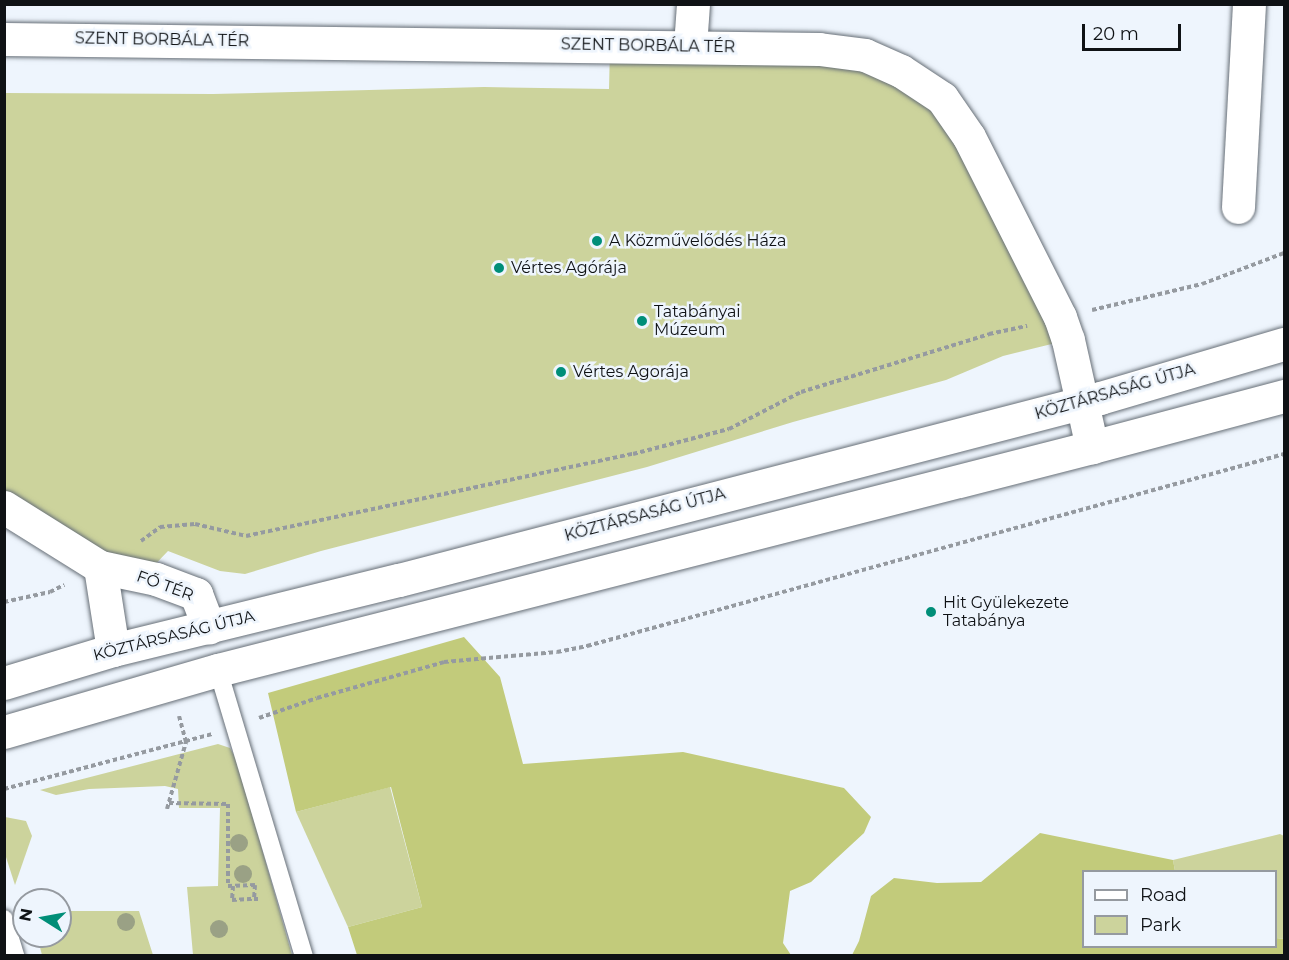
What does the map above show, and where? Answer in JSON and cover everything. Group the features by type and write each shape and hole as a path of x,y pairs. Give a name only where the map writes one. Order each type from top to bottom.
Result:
{"street":[{"path":"690,46 693,4"},
{"path":"1238,207 1249,4"},
{"name":"SZENT BORBÁLA TÉR","path":"4,39 656,48 690,46 819,49 865,55 901,71 942,98 969,137 1060,317 1068,340 1092,447"},
{"name":"KÖZTÁRSASÁG ÚTJA","path":"4,682 113,650 209,628 1082,403 1284,344"},
{"path":"4,732 218,670 1284,396"},
{"name":"FŐ TÉR","path":"4,507 100,567 156,579 196,594 209,628"},
{"path":"100,567 113,650"}],"lane":[{"path":"218,670 303,956"},
{"path":"4,919 15,956"}],"path":[{"path":"4,602 50,591 100,567 160,527 195,524 246,537 633,454 729,429 801,392 989,334 1202,284 1284,253"},
{"path":"4,789 186,742 317,698 444,662 557,652 587,646 1284,454"},
{"path":"167,809 186,742"},
{"path":"169,803 228,804 228,886 255,885 254,899"},
{"path":"233,886 232,900 272,899"}],"green space":[{"path":"610,46 808,49 942,98 1068,340 1003,356 946,380 793,422 647,467 321,551 245,574 220,571 168,551 144,576 5,507 4,93 213,94 484,87 609,89"},
{"path":"464,637 500,677 523,764 683,752 844,788 871,817 864,833 811,882 790,891 783,943 791,955 357,955 348,927 422,907 391,787 296,812 268,693"},
{"path":"218,744 230,748 237,761 292,955 193,955 187,887 218,886 220,808 179,808 178,789 165,786 89,789 56,795 40,790"},
{"path":"390,787 422,907 348,927 296,812"},
{"path":"5,817 26,821 32,836 15,885 5,854"},
{"path":"1040,833 1173,860 1175,870 1082,870 1082,948 1277,948 1277,938 1284,939 1284,955 852,955 859,941 871,896 894,878 937,883 981,882"},
{"path":"1280,834 1284,836 1284,939 1277,938 1277,870 1175,870 1173,860"},
{"path":"72,911 139,911 153,955 42,955 40,948 72,948"}],"place":[{"name":"A Közművelődés Háza","path":"597,241"},
{"name":"Vértes Agórája","path":"499,268"},
{"name":"Tatabányai Múzeum","path":"642,321"},
{"name":"Vértes Agorája","path":"561,372"},
{"name":"Hit Gyülekezete Tatabánya","path":"931,612"}]}
